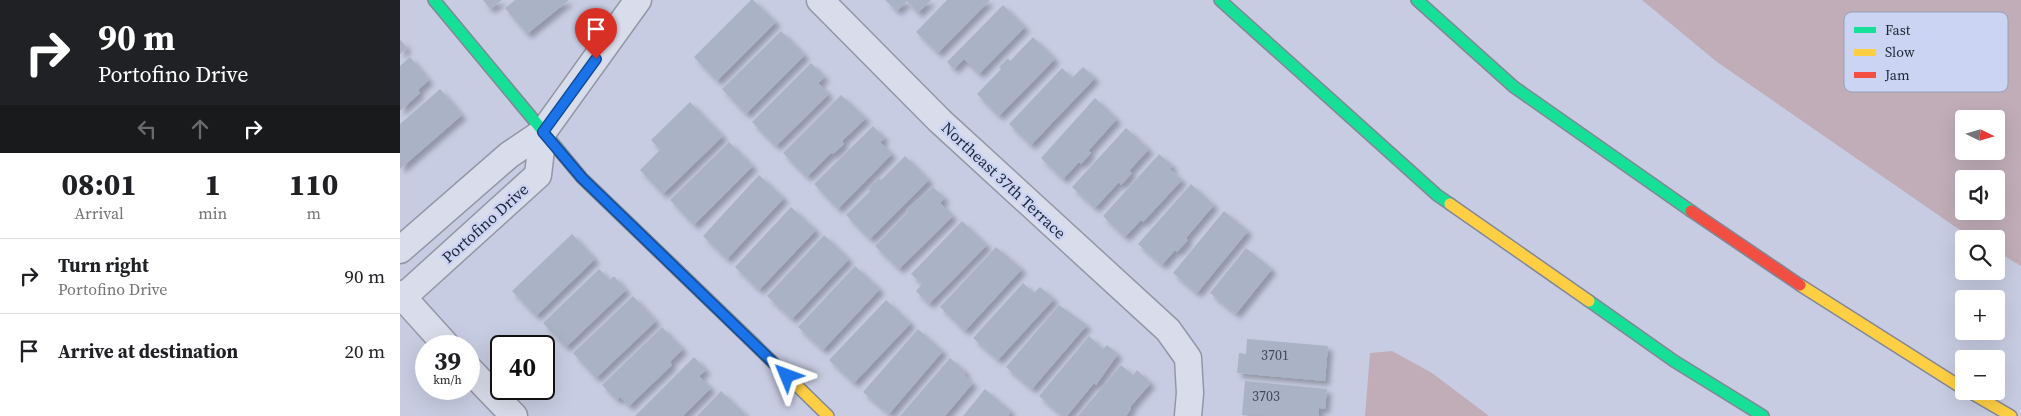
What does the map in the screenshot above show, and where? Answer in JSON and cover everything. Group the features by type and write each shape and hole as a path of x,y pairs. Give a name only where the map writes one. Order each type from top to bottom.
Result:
{"main road":[{"path":"434,0 582,178 828,416"},
{"path":"1220,0 1438,195 1674,361 1763,416"},
{"path":"1417,0 1514,87 1746,250 1955,383"},
{"path":"1983,400 2011,416"}],"street":[{"name":"Portofino Drive","path":"400,250 509,155 543,132 638,0"},
{"name":"Northeast 37th Terrace","path":"820,0 940,121 1168,330 1188,358 1190,392 1188,416"},
{"name":"Portofino Drive","path":"401,297 538,175 543,132"},
{"path":"401,297 437,335"},
{"path":"480,380 514,416"}],"shaded area":[{"path":"1642,0 2021,0 2021,266 2005,256 2005,230 1960,230 1717,62"},
{"path":"1392,351 1432,373 1489,416 1365,416 1370,353"}],"building":[{"path":"483,0 502,0 490,9"},
{"path":"515,0 569,0 527,34 505,8"},
{"path":"751,0 776,22 717,81 694,57"},
{"path":"885,0 931,0 918,13 907,1 897,11"},
{"path":"947,0 990,0 938,53 916,32"},
{"path":"1003,5 1025,27 979,74 964,59 954,69 947,62"},
{"path":"781,31 805,55 746,114 722,89"},
{"path":"1033,37 1055,59 999,116 977,94 1001,69 999,67 1008,58 1010,61"},
{"path":"400,39 407,48 400,54"},
{"path":"410,57 429,80 418,90 420,93 400,111 400,66"},
{"path":"811,63 825,77 818,83 829,94 776,146 752,122"},
{"path":"1083,67 1095,78 1031,145 1009,124 1062,68 1072,78"},
{"path":"440,89 462,115 400,169 400,124"},
{"path":"841,95 866,118 842,141 844,144 833,154 831,153 807,177 783,153"},
{"path":"1095,98 1117,119 1088,151 1091,153 1081,164 1079,162 1063,179 1041,158"},
{"path":"690,102 723,136 663,194 640,170 660,150 651,140"},
{"path":"873,126 885,138 880,142 892,154 838,209 814,184"},
{"path":"1126,128 1149,149 1129,171 1132,173 1121,185 1119,182 1095,208 1072,187"},
{"path":"729,142 753,166 694,225 670,200"},
{"path":"1159,154 1173,166 1170,169 1182,180 1143,222 1141,220 1125,237 1103,216"},
{"path":"905,156 929,180 870,239 846,215 870,191 868,189 879,178 881,180"},
{"path":"759,175 784,198 727,259 703,236"},
{"path":"1191,184 1214,205 1186,238 1188,240 1177,252 1175,250 1162,265 1138,244"},
{"path":"933,187 945,198 940,203 953,216 899,269 875,246 908,212 906,210"},
{"path":"791,207 816,230 759,290 735,267"},
{"path":"1224,211 1248,231 1197,293 1173,273"},
{"path":"962,221 987,245 929,304 916,291 922,284 911,274"},
{"path":"572,234 595,259 536,316 512,291"},
{"path":"824,235 849,259 792,319 767,296"},
{"path":"996,247 1022,269 965,331 940,307"},
{"path":"1246,248 1272,269 1236,314 1210,293"},
{"path":"855,266 880,289 823,350 798,327"},
{"path":"599,269 610,280 614,276 626,290 566,347 543,323"},
{"path":"1023,283 1034,293 1040,287 1054,299 998,360 973,338"},
{"path":"633,296 656,321 596,378 573,353"},
{"path":"886,300 911,323 854,383 829,360"},
{"path":"1059,305 1087,325 1032,389 1006,367"},
{"path":"662,327 683,349 670,362 672,365 629,406 620,397 617,400 602,385"},
{"path":"918,329 943,351 889,414 863,392"},
{"path":"1089,336 1103,349 1107,345 1118,354 1096,385 1094,383 1067,416 1063,416 1039,396"},
{"path":"1247,339 1328,346 1325,381 1237,373 1239,353 1246,354"},
{"path":"694,357 706,370 699,376 711,388 683,416 635,416"},
{"path":"950,358 966,372 964,375 973,383 945,416 900,416"},
{"path":"1121,365 1133,375 1137,370 1151,383 1130,407 1131,409 1126,416 1078,416"},
{"path":"1245,381 1327,389 1325,409 1319,408 1319,416 1242,415"},
{"path":"985,389 1011,411 1008,416 963,416"},
{"path":"721,391 746,415 697,416"}],"traffic: fast":[{"path":"434,0 582,178 749,339"},
{"path":"1220,0 1437,195 1450,204"},
{"path":"1417,0 1514,87 1691,211"},
{"path":"1589,301 1674,361 1763,416"}],"traffic: slow":[{"path":"1450,204 1589,301"},
{"path":"1800,285 1955,383"},
{"path":"749,339 828,416"},
{"path":"1983,400 2011,416"}],"traffic: jam":[{"path":"1691,211 1800,285"}],"route":[{"path":"596,59 543,132 582,178 787,376"}]}
